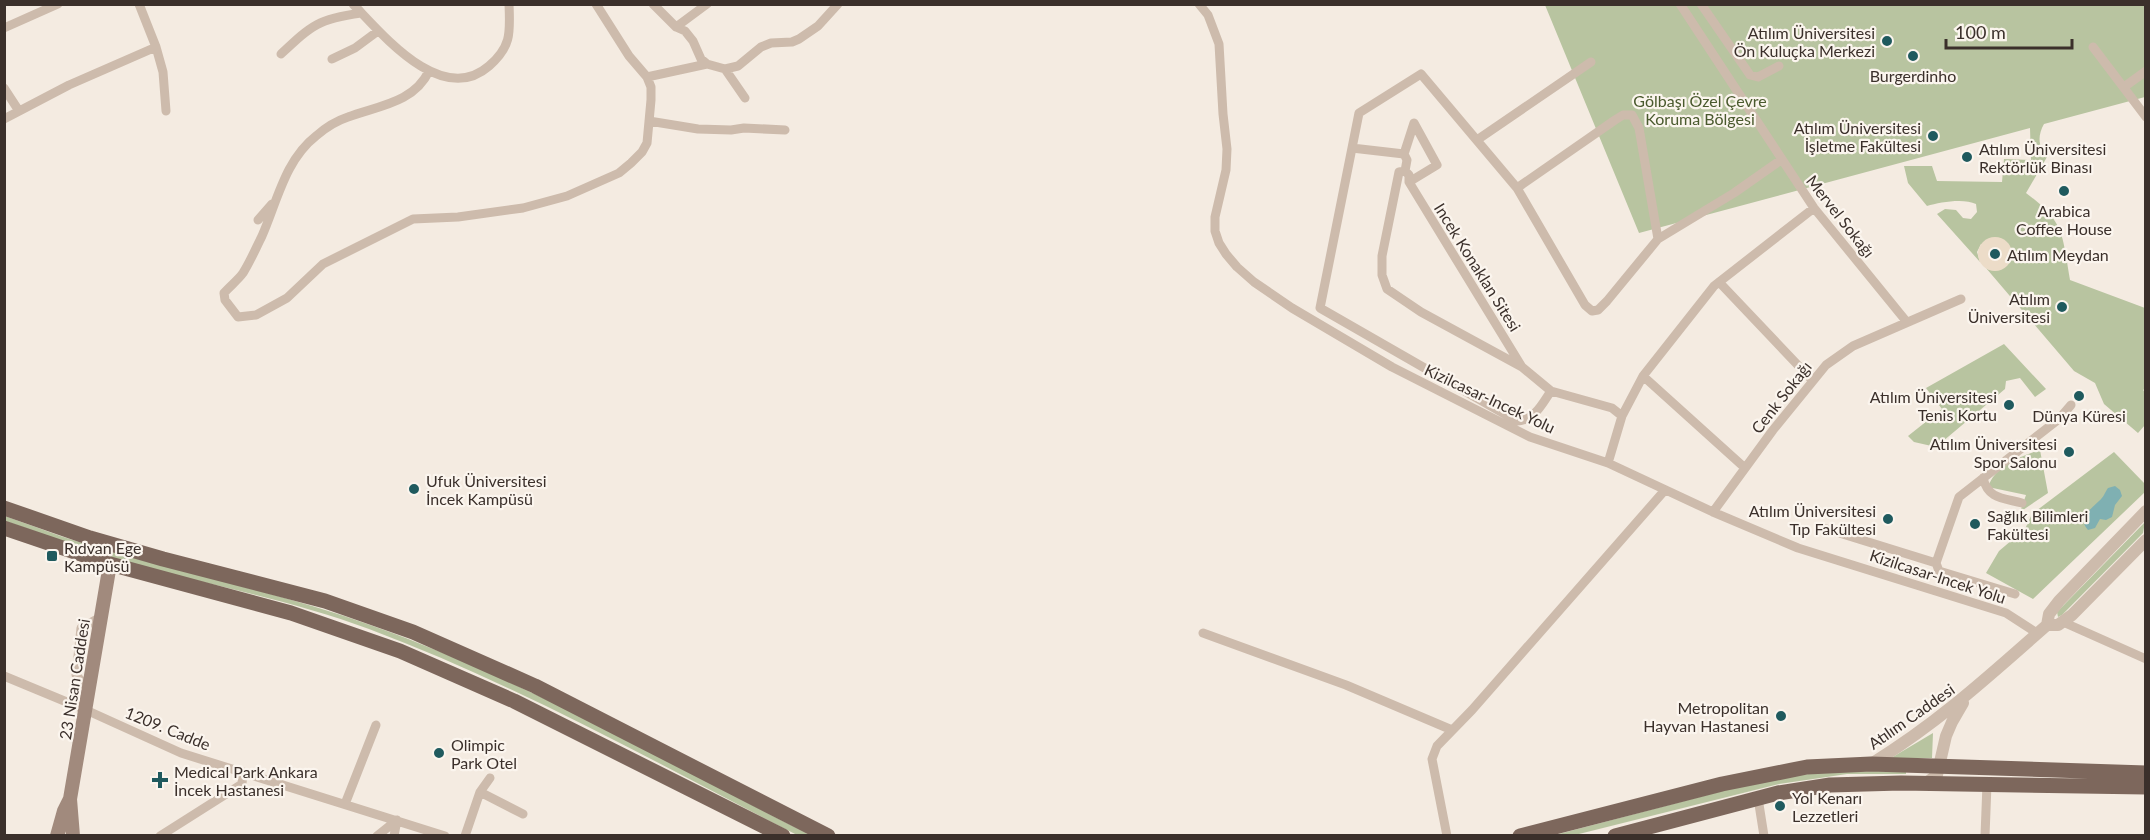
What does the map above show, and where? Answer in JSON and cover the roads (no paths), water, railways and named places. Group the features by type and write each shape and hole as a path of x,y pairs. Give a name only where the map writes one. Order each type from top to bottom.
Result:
{"main road":[{"path":"4,508 90,538 325,601 413,632 536,686 828,836"},
{"path":"4,528 110,564 291,613 400,651 514,701 783,836"},
{"name":"23 Nisan Caddesi","path":"71,836 70,799 110,564"},
{"path":"1520,836 1722,784 1807,767 1871,764 1940,765 2145,772"},
{"path":"1615,836 1758,798 1830,785 1926,783 2145,787"},
{"name":"23 Nisan Caddesi","path":"58,836 64,811 70,799"},
{"path":"58,836 71,836"}],"street":[{"path":"4,28 58,4"},
{"path":"139,4 163,72 166,111"},
{"path":"353,4 409,59 429,71 447,77 460,78 482,72 493,62 509,38 511,27 509,4"},
{"path":"429,71 425,80 394,103 347,117 315,136 303,148 288,171 262,236 242,274 224,293 225,300 238,317 256,315 277,304 287,298 323,264 413,219 458,217 523,208 567,196 619,173 642,152 646,143 651,94 647,77 629,56 596,4"},
{"path":"653,4 676,27 685,31 693,41 700,59 707,64 725,69 738,66 761,47 799,39 818,26 838,4"},
{"path":"676,27 707,4"},
{"name":"Kizilcasar-Incek Yolu","path":"1199,4 1208,15 1219,44 1227,149 1226,170 1215,217 1215,231 1219,243 1237,267 1254,282 1292,308 1392,367 1530,437 1608,464 1798,548 2006,613 2042,629"},
{"name":"Mervel Sokağı","path":"1680,4 1814,208 1906,321"},
{"path":"1701,4 1750,75 1758,77 1779,66"},
{"path":"280,54 317,23 331,17 361,12"},
{"path":"332,59 355,48 378,31"},
{"path":"4,119 78,81 156,47"},
{"path":"2093,47 2145,117"},
{"path":"1477,140 1591,62"},
{"path":"647,77 707,64"},
{"path":"725,69 745,98"},
{"path":"2124,87 2145,71"},
{"path":"1551,390 1533,416 1525,421 1518,421 1320,308 1359,113 1421,74 1517,188 1585,305 1592,311 1598,310 1607,301 1658,239 1734,193 1781,160"},
{"path":"4,88 19,111"},
{"path":"1517,188 1614,120 1623,115 1632,115 1640,128 1658,239"},
{"path":"649,121 698,129 784,130"},
{"path":"1409,183 1437,165 1413,123 1404,154 1407,160 1405,171 1400,172 1384,244 1382,274 1384,284 1394,295 1522,367 1551,390 1612,408 1622,416"},
{"path":"1352,148 1404,154"},
{"name":"Incek Konaklan Sitesi","path":"1405,171 1409,175 1409,183 1522,367"},
{"path":"258,220 279,195"},
{"path":"1608,464 1622,416 1643,376 1714,286 1814,208"},
{"path":"1719,282 1812,380"},
{"name":"Cenk Sokağı","path":"1713,512 1812,380 1826,365 1852,346 1960,299"},
{"path":"1643,376 1745,468"},
{"path":"2015,594 1939,571 1936,563 1959,497 2029,444 2059,419 2071,405"},
{"path":"1983,478 1990,494 2022,503"},
{"path":"1447,836 1432,759 1437,746 1665,490"},
{"path":"2042,629 2052,608 2145,511"},
{"path":"1820,527 1936,563"},
{"path":"2042,629 2058,625 2079,609 2143,545"},
{"path":"2063,622 2145,659"},
{"name":"Atılım Caddesi","path":"1871,764 1927,728 2042,629"},
{"path":"1203,633 1346,685 1452,730"},
{"name":"1209. Cadde","path":"4,676 181,753 445,836"},
{"name":"Atılım Caddesi","path":"1926,783 1936,775 1946,736 1969,694"},
{"path":"345,804 376,725"},
{"path":"160,836 242,784 243,772"},
{"path":"465,836 480,792 490,778"},
{"path":"1985,836 1987,784"},
{"path":"480,792 523,814"},
{"path":"1758,798 1764,836"},
{"path":"377,836 397,820"},
{"path":"394,836 397,820"}],"water":[{"path":"2115,486 2120,490 2122,496 2115,505 2112,517 2106,520 2100,519 2095,528 2088,530 2084,522 2086,514 2102,498 2108,488"}],"place":[{"name":"Atılım Üniversitesi Ön Kuluçka Merkezi","path":"1887,41"},
{"name":"Burgerdinho","path":"1913,56"},
{"name":"Atılım Üniversitesi İşletme Fakültesi","path":"1933,136"},
{"name":"Atılım Üniversitesi Rektörlük Binası","path":"1967,157"},
{"name":"Arabica Coffee House","path":"2064,191"},
{"name":"Atılım Meydan","path":"1995,254"},
{"name":"Atılım Üniversitesi","path":"2062,307"},
{"name":"Dünya Küresi","path":"2079,396"},
{"name":"Atılım Üniversitesi Tenis Kortu","path":"2009,405"},
{"name":"Atılım Üniversitesi Spor Salonu","path":"2069,452"},
{"name":"Ufuk Üniversitesi İncek Kampüsü","path":"414,489"},
{"name":"Atılım Üniversitesi Tıp Fakültesi","path":"1888,519"},
{"name":"Sağlık Bilimleri Fakültesi","path":"1975,524"},
{"name":"Rıdvan Ege Kampüsü","path":"52,556"},
{"name":"Metropolitan Hayvan Hastanesi","path":"1781,716"},
{"name":"Olimpic Park Otel","path":"439,753"},
{"name":"Medical Park Ankara İncek Hastanesi","path":"160,780"},
{"name":"Yol Kenarı Lezzetleri","path":"1780,806"}],"park label":[{"name":"Gölbaşı Özel Çevre Koruma Bölgesi","path":"1700,109"}]}
